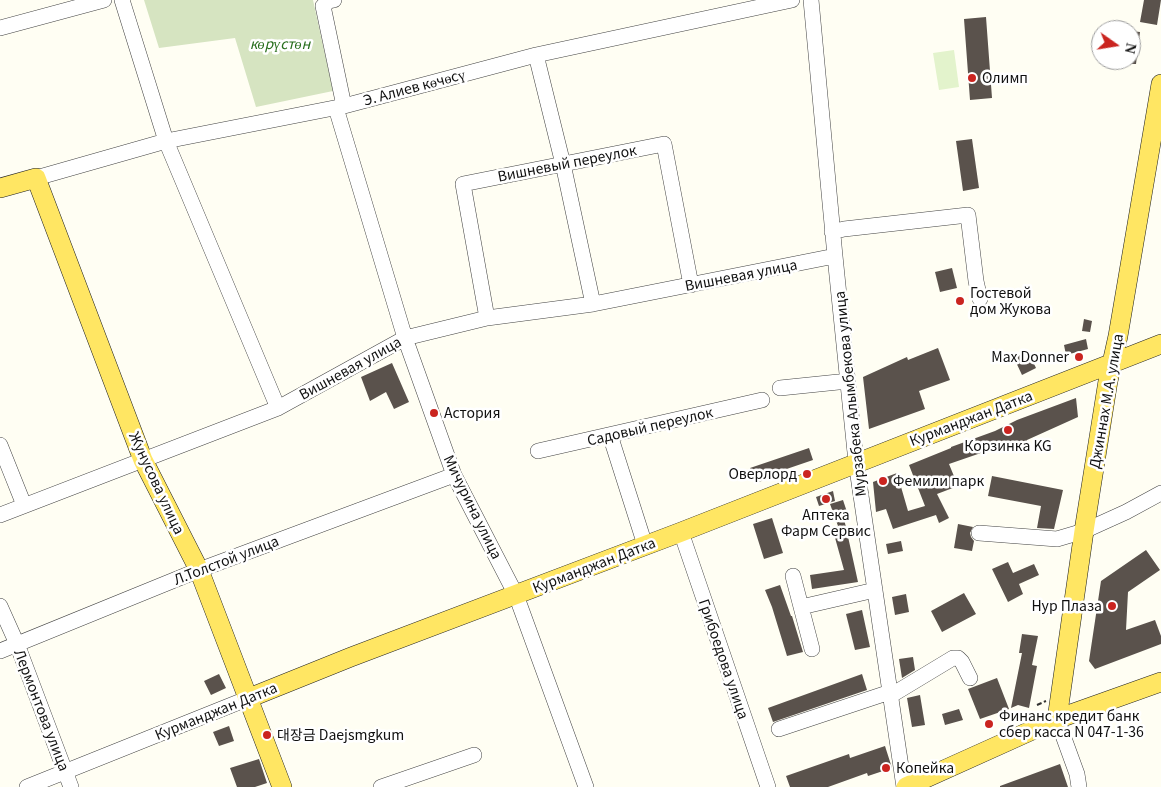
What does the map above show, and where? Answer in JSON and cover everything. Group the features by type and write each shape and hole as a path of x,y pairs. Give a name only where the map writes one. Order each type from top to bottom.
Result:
{"main road":[{"name":"Джиннах М.А. улица","path":"1057,719 1111,362 1118,336 1160,95"},
{"path":"0,188 36,178"},
{"name":"Жунусова улица","path":"36,178 143,460 199,570 282,787"},
{"name":"Курманджан Датка","path":"249,698 351,657 681,532 1161,344"},
{"path":"905,787 1057,719 1161,682"}],"street":[{"path":"0,28 104,0"},
{"path":"122,0 166,141 278,408"},
{"name":"Мичурина улица","path":"334,0 329,1 323,6 340,107 405,338 454,474 516,595 586,787"},
{"name":"Э. Алиев көчөсү","path":"36,178 166,141 340,107 536,55 792,0"},
{"name":"Мурзабека Алымбекова улица","path":"812,0 832,232 856,462 905,787"},
{"path":"536,55 563,164 593,304"},
{"name":"Вишневый переулок","path":"487,318 463,184 664,144 691,285"},
{"path":"832,232 968,214 980,299"},
{"name":"Вишневая улица","path":"0,515 278,408 405,338 487,318 593,304 835,256"},
{"path":"780,388 848,381"},
{"name":"Садовый переулок","path":"538,451 762,400"},
{"path":"610,435 646,545"},
{"path":"0,445 24,505"},
{"name":"Л.Толстой улица","path":"0,651 199,570 454,474"},
{"path":"979,533 1057,539 1084,531 1126,512 1161,493"},
{"name":"Грибоедова улица","path":"681,532 768,787"},
{"path":"793,576 812,649"},
{"path":"801,607 875,590"},
{"name":"Лермонтова улица","path":"0,606 17,644 71,787"},
{"path":"779,729 890,694 953,658 958,658 962,662 970,678"},
{"name":"Курманджан Датка","path":"27,787 249,698"},
{"path":"1057,719 1077,774 1079,787"},
{"path":"381,787 474,755"}],"green space":[{"name":"көрүстөн","path":"144,0 313,0 333,91 256,107 235,38 159,48"},
{"path":"954,50 959,87 939,90 933,53"}],"building":[{"path":"1144,0 1161,0 1157,25 1141,22"},
{"name":"Олимп","path":"986,17 992,98 970,100 964,19"},
{"path":"972,139 979,188 963,191 956,141"},
{"path":"952,268 957,288 940,292 935,272"},
{"path":"1084,319 1092,321 1090,332 1082,331"},
{"path":"1086,339 1088,349 1066,355 1064,345"},
{"path":"938,348 950,380 919,391 925,409 869,429 863,377 907,357 908,360"},
{"path":"1028,351 1036,368 1022,375 1014,358"},
{"path":"392,363 409,402 394,409 386,392 370,401 361,377"},
{"path":"1076,398 1078,417 1027,440 1007,452 1004,445 949,464 958,486 937,494 949,518 939,523 936,515 893,529 886,509 876,512 873,482 897,473 908,511 925,506 909,465 995,431 1017,420"},
{"path":"809,448 813,460 766,476 767,479 756,483 750,468"},
{"path":"992,476 1063,490 1054,529 1037,528 1041,506 988,496"},
{"name":"Аптека Фарм Сервис","path":"833,491 835,501 819,506 816,497"},
{"path":"843,500 847,512 843,514 858,582 812,589 810,575 844,570 832,527 838,526 830,504"},
{"path":"772,518 783,553 764,559 753,524"},
{"path":"958,524 973,527 970,533 974,541 972,551 954,548"},
{"path":"901,541 903,551 888,554 886,544"},
{"name":"Нур Плаза","path":"1146,550 1160,570 1128,592 1126,630 1155,620 1161,636 1161,644 1095,669 1089,661 1101,581"},
{"path":"1008,562 1013,573 1034,564 1039,575 1019,584 1023,594 1008,602 992,569"},
{"path":"780,585 803,652 787,656 765,590"},
{"path":"964,593 976,614 942,632 931,611"},
{"path":"906,594 909,612 895,615 892,597"},
{"path":"862,610 870,647 855,650 846,614"},
{"path":"1022,634 1038,636 1032,665 1037,666 1029,708 1018,705 1011,708 1022,653 1019,653"},
{"path":"913,657 915,670 902,678 899,659"},
{"path":"219,674 226,688 211,695 204,681"},
{"path":"862,674 867,690 773,722 768,708"},
{"path":"997,678 1009,709 980,719 968,689"},
{"path":"920,695 925,725 912,727 907,698"},
{"path":"959,709 963,720 945,725 942,714"},
{"path":"229,726 234,741 219,746 213,732"},
{"path":"885,746 892,768 868,776 867,773 828,787 790,787 786,776 849,754 850,758"},
{"path":"259,759 267,783 255,787 237,787 230,768"},
{"path":"1060,764 1068,787 1000,787 1000,786"}],"place":[{"name":"Олимп","path":"972,78"},
{"name":"Гостевой дом Жукова","path":"960,301"},
{"name":"Max Donner","path":"1079,357"},
{"name":"Астория","path":"434,413"},
{"name":"Корзинка KG","path":"1008,430"},
{"name":"Оверлорд","path":"807,474"},
{"name":"Фемили парк","path":"883,481"},
{"name":"Аптека Фарм Сервис","path":"826,499"},
{"name":"Нур Плаза","path":"1112,606"},
{"name":"Финанс кредит банк сбер касса N 047-1-36","path":"989,724"},
{"name":"대장금 Daejsmgkum","path":"267,735"},
{"name":"Копейка","path":"886,768"}]}
